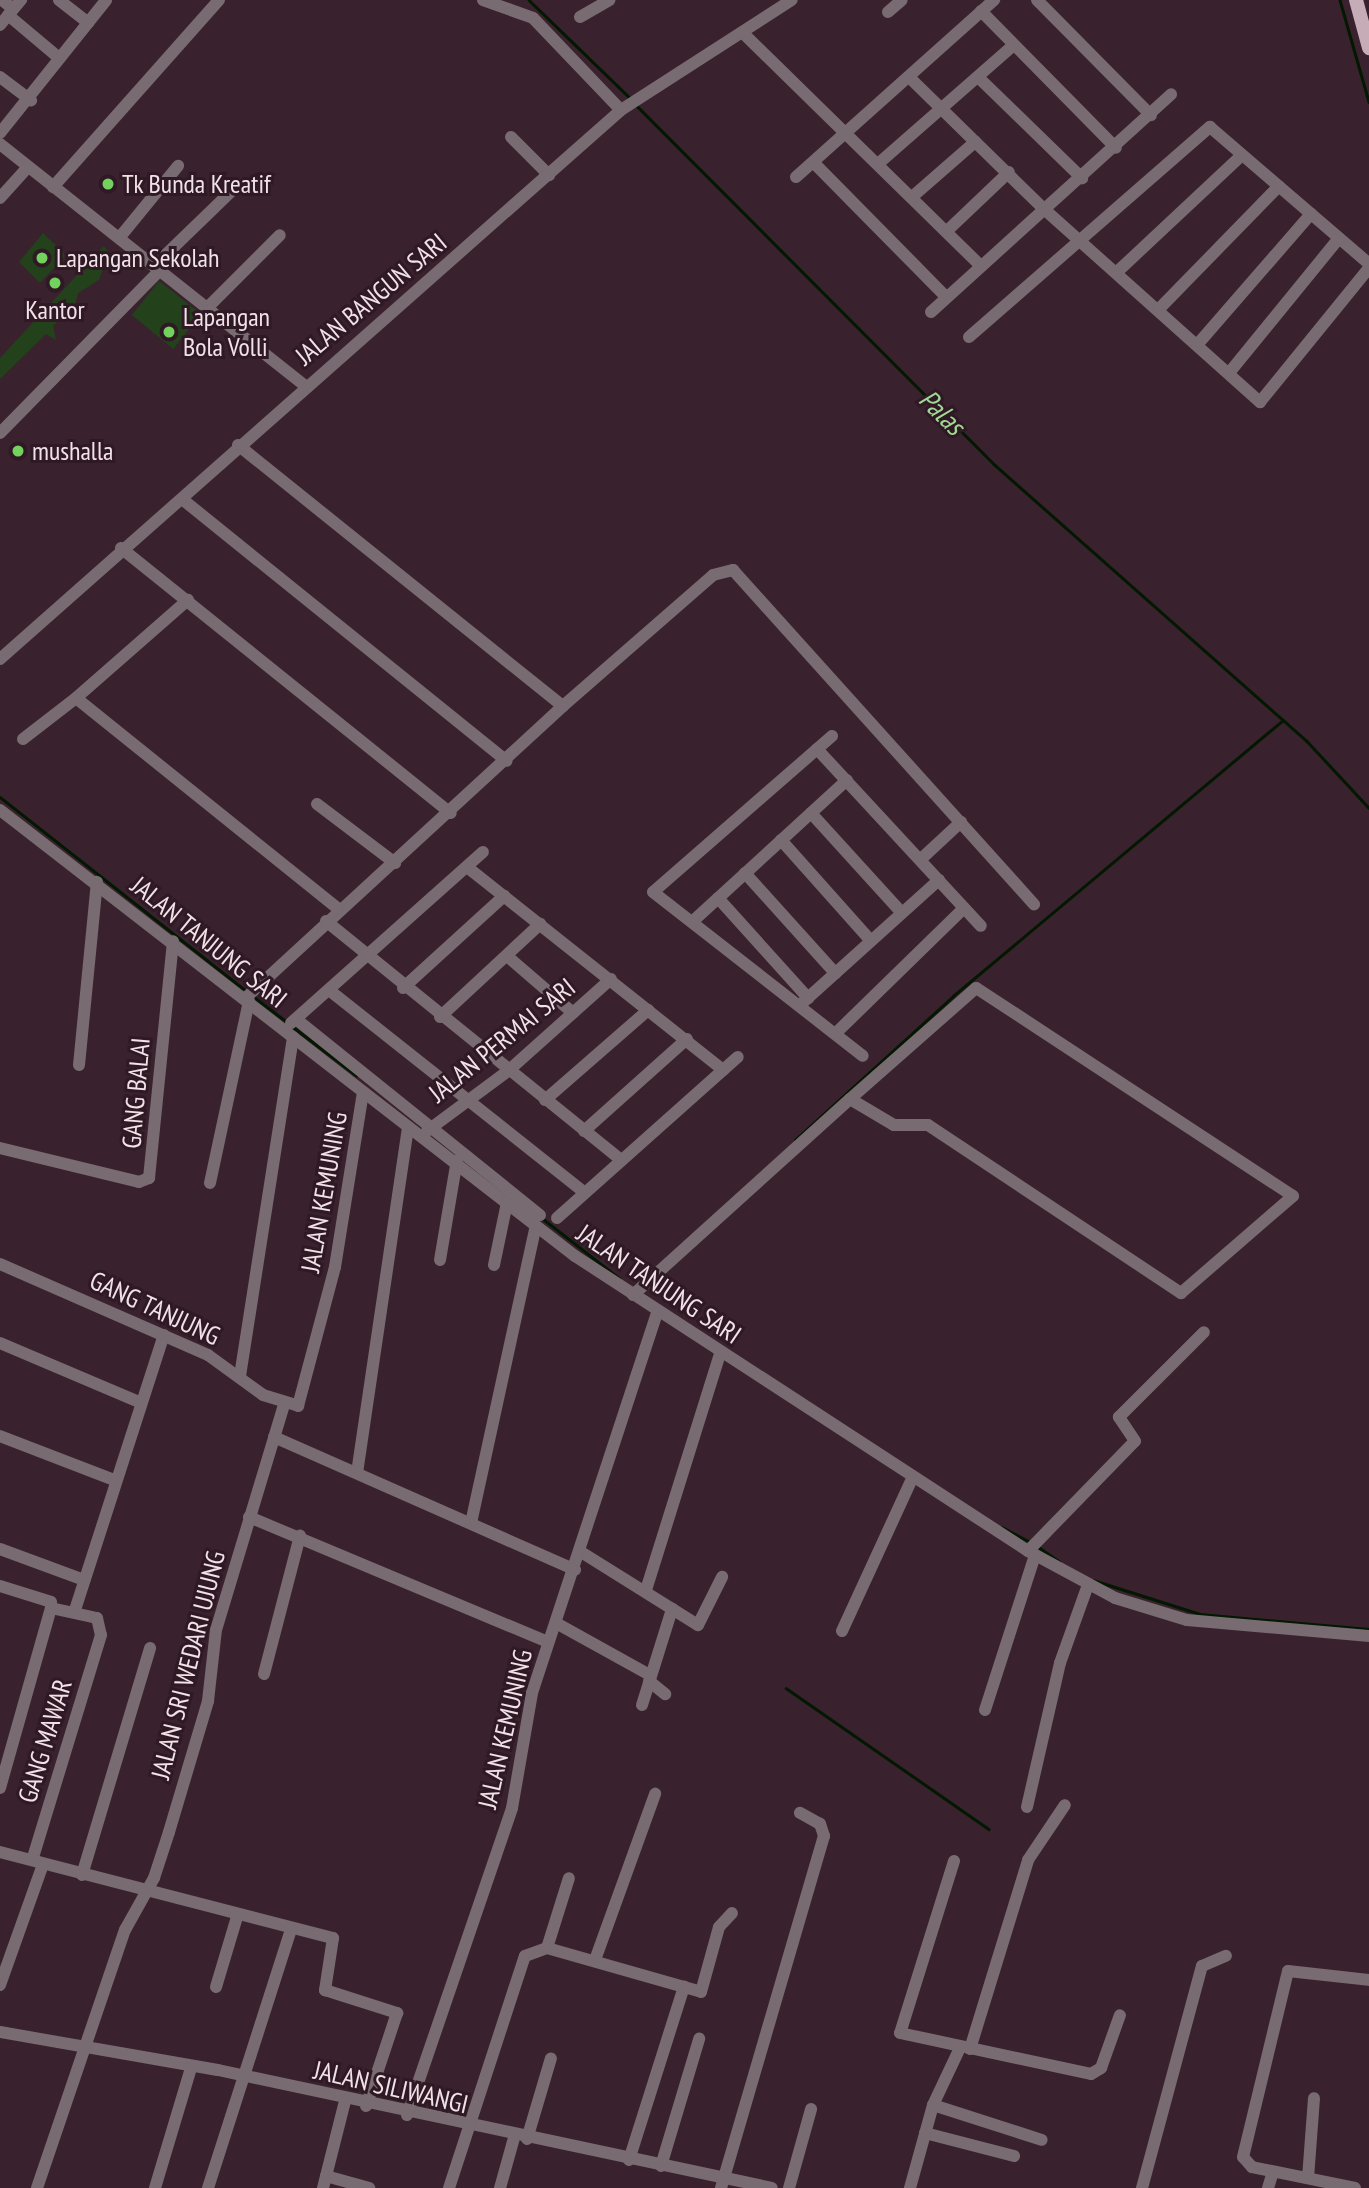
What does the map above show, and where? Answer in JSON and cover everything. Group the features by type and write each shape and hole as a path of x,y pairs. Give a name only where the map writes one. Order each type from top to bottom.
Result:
{"main road":[{"path":"1356,0 1369,48"}],"street":[{"path":"2,0 10,12 59,58"},
{"path":"59,0 88,23"},
{"path":"0,133 31,100 59,58 106,0"},
{"path":"53,187 219,0"},
{"path":"483,0 533,18 623,109"},
{"path":"580,17 610,0"},
{"name":"JALAN BANGUN SARI","path":"0,659 121,548 182,499 238,445 623,109 745,35 792,0"},
{"path":"888,12 902,0"},
{"path":"796,177 910,78 994,0"},
{"path":"1037,0 1150,115"},
{"path":"981,12 1116,148"},
{"path":"745,35 948,230 980,265"},
{"path":"879,163 946,111 1014,45"},
{"path":"0,77 31,100"},
{"path":"910,78 1044,209 1081,243 1117,272 1259,402 1369,266 1242,155 1217,129 1208,128 1081,243 969,338"},
{"path":"979,78 1082,178"},
{"path":"931,312 980,265 1116,148 1171,94"},
{"path":"511,137 549,175"},
{"path":"912,197 975,142"},
{"path":"0,144 209,306 305,386"},
{"path":"1117,272 1242,155"},
{"path":"814,163 946,297"},
{"path":"120,237 178,166"},
{"path":"0,198 28,167"},
{"path":"948,230 1009,172"},
{"path":"0,433 239,184"},
{"path":"1157,310 1279,186"},
{"path":"1197,345 1311,214"},
{"path":"209,306 280,235"},
{"path":"1229,373 1339,238"},
{"path":"238,445 563,706"},
{"path":"182,499 507,761"},
{"path":"121,548 451,813"},
{"path":"210,1183 247,999 338,909 396,863 563,706 713,575 733,570 1034,904"},
{"path":"23,739 76,698 188,600"},
{"path":"76,698 338,909"},
{"path":"804,1001 653,892 832,736"},
{"path":"817,749 981,926"},
{"path":"692,922 847,780"},
{"path":"317,804 396,863"},
{"name":"JALAN TANJUNG SARI","path":"0,810 97,881 247,999 290,1027 363,1093 408,1128 426,1132 457,1160 636,1292 657,1313 1031,1553 1088,1585 1187,1620 1369,1636"},
{"path":"811,813 902,913"},
{"path":"920,860 961,822"},
{"path":"781,840 871,941"},
{"path":"240,1376 290,1027 483,852"},
{"path":"467,867 723,1070"},
{"path":"745,873 835,973"},
{"path":"804,1001 939,880"},
{"path":"79,1065 97,881"},
{"path":"403,988 504,896"},
{"path":"718,898 804,1001 863,1056"},
{"path":"836,1033 964,908"},
{"path":"326,921 403,988 621,1160"},
{"path":"440,1017 540,924"},
{"name":"GANG BALAI","path":"0,1148 139,1182 149,1178 173,942"},
{"path":"507,956 573,1013"},
{"name":"JALAN PERMAI SARI","path":"426,1132 508,1071 611,979"},
{"path":"636,1292 850,1099 976,988 1293,1196 1181,1293 928,1125 894,1125 850,1099"},
{"path":"329,989 584,1192"},
{"path":"545,1100 648,1010"},
{"path":"290,1027 513,1202 494,1265"},
{"path":"584,1131 687,1039"},
{"path":"557,1218 738,1058"},
{"name":"JALAN KEMUNING","path":"284,1405 298,1406 320,1334 363,1093"},
{"path":"357,1473 408,1128"},
{"path":"440,1260 457,1160"},
{"path":"471,1523 538,1221"},
{"name":"GANG TANJUNG","path":"0,1264 164,1335 240,1376 284,1405"},
{"name":"JALAN KEMUNING","path":"407,2115 512,1808 548,1642 576,1570 657,1313"},
{"path":"985,1710 1031,1553 1135,1441 1119,1417 1204,1332"},
{"path":"51,1608 75,1610 139,1402 164,1335"},
{"path":"0,1343 139,1402"},
{"path":"646,1590 720,1354"},
{"name":"JALAN SRI WEDARI UJUNG","path":"37,2188 82,2049 145,1891 208,1701 216,1630 284,1405"},
{"path":"0,1436 114,1480"},
{"path":"274,1437 576,1570"},
{"path":"842,1631 912,1479"},
{"path":"249,1517 300,1536 548,1642"},
{"path":"264,1674 300,1536"},
{"path":"0,1549 84,1580"},
{"path":"581,1552 702,1625 722,1577"},
{"path":"1027,1807 1057,1674 1088,1585"},
{"path":"0,1586 51,1602 0,1788"},
{"path":"642,1705 672,1609"},
{"name":"GANG MAWAR","path":"0,1985 38,1862 101,1634 100,1619 75,1610"},
{"path":"556,1623 649,1678 666,1694"},
{"path":"82,1875 150,1648"},
{"path":"595,1960 655,1794"},
{"path":"910,2188 933,2105 965,2048 1028,1860 1065,1805"},
{"path":"723,2184 824,1836 820,1824 800,1813"},
{"path":"0,1852 237,1917 333,1938 325,1990 397,2013 366,2106"},
{"path":"954,1861 900,2033 1091,2074 1101,2068 1120,2015"},
{"path":"547,1948 569,1878"},
{"path":"449,2188 517,1969 525,1956 547,1948 684,1987 704,1990 719,1927 732,1913"},
{"path":"216,1987 237,1917"},
{"path":"208,2188 291,1929"},
{"path":"1143,2188 1202,1966 1226,1956"},
{"path":"1355,2188 1247,2165 1243,2157 1288,1971 1369,1980"},
{"path":"629,2160 684,1987"},
{"name":"JALAN SILIWANGI","path":"0,2032 82,2049 245,2076 407,2115 661,2166 723,2184 772,2188"},
{"path":"661,2166 699,2039"},
{"path":"527,2139 551,2058"},
{"path":"155,2188 191,2068"},
{"path":"1308,2178 1314,2098"},
{"path":"345,2101 326,2184 369,2188"},
{"path":"933,2105 1042,2140"},
{"path":"789,2188 811,2109"},
{"path":"925,2133 1014,2156"},
{"path":"500,2188 514,2138"},
{"path":"1268,2188 1273,2172"}],"green space":[{"name":"Lapangan Sekolah","path":"43,233 66,255 40,283 19,262"},
{"path":"104,246 109,253 99,280 78,293 75,305 53,326 56,340 46,334 0,379 0,358"},
{"name":"Lapangan Bola Volli","path":"159,281 201,314 173,349 132,315"}],"waterway":[{"name":"Palas","path":"529,0 630,98"},
{"path":"1340,0 1369,102"},
{"name":"Palas","path":"637,106 995,465 1307,741 1369,808"},
{"path":"795,1140 953,996 1283,720"},
{"path":"0,797 248,992"},
{"path":"253,996 287,1022"},
{"path":"292,1026 356,1075"},
{"path":"542,1218 619,1278"},
{"path":"1002,1527 1030,1542"},
{"path":"1040,1548 1060,1562"},
{"path":"1093,1580 1200,1614 1369,1629"},
{"path":"786,1688 989,1829"}],"place":[{"name":"Tk Bunda Kreatif","path":"108,184"},
{"name":"Lapangan Sekolah","path":"42,258"},
{"name":"Kantor","path":"55,283"},
{"name":"Lapangan Bola Volli","path":"169,332"},
{"name":"mushalla","path":"18,451"}]}
